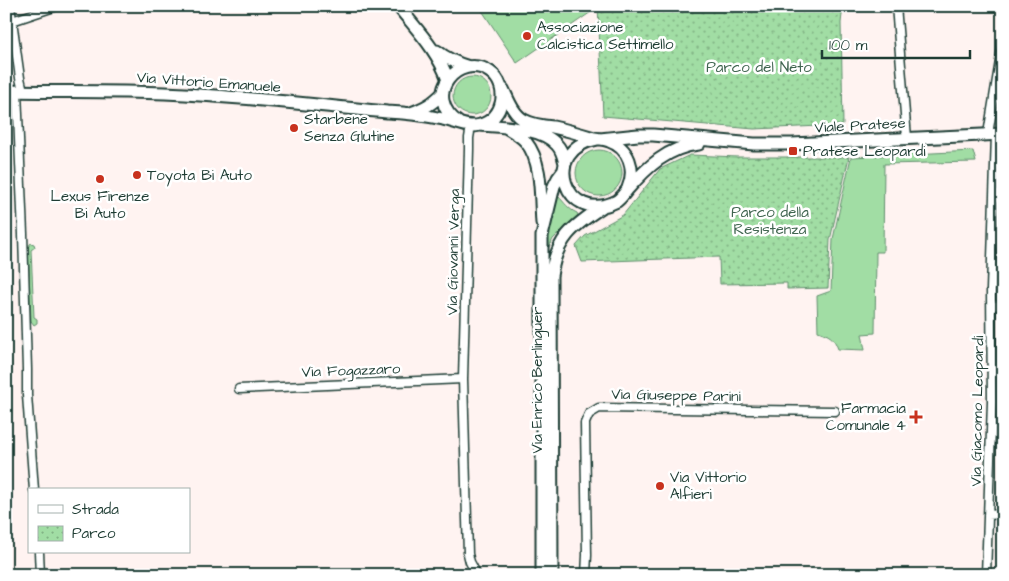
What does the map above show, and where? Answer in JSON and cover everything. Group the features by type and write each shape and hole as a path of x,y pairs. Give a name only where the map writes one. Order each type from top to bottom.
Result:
{"main road":[{"path":"398,6 432,48 440,60 448,80"},
{"path":"432,48 456,63 469,67 483,68 495,76 499,82 502,99 496,116 489,121 470,125"},
{"path":"469,67 460,69 453,74 444,86 443,93 446,110 452,118 470,125 534,132 550,138 562,151 565,166 565,183 572,195 588,206 602,207"},
{"name":"Viale Pratese","path":"499,82 515,112 531,124 575,132 608,140 616,144 628,156 631,164 631,182 628,190"},
{"name":"Via Vittorio Emanuele","path":"15,91 165,93 238,97 408,113 470,125"},
{"name":"Via Vittorio Emanuele","path":"408,113 425,108 443,93"},
{"name":"Via Enrico Berlinguer","path":"508,128 526,142 535,157 538,167 542,236 542,575"},
{"name":"Viale Pratese","path":"565,166 572,151 582,142 638,135 718,142 792,144 995,134"},
{"name":"Viale Pratese","path":"602,207 617,201 664,155 688,145 718,142"},
{"name":"Via Enrico Berlinguer","path":"542,236 554,186 565,166"},
{"name":"Via Enrico Berlinguer","path":"552,575 552,267 557,250 569,232 602,207"}],"street":[{"path":"10,6 20,78 15,91 24,244 27,396 34,488"},
{"path":"12,21 57,6"},
{"path":"896,6 907,138"},
{"name":"Via Giacomo Leopardi","path":"986,575 992,402 995,134 1003,43"},
{"name":"Via Giovanni Verga","path":"470,125 468,138 470,149 464,379 468,554 477,575"},
{"path":"992,306 1003,305"},
{"name":"Via Fogazzaro","path":"239,389 464,379"},
{"name":"Via Giuseppe Parini","path":"586,575 585,423 589,414 599,408 835,412"},
{"path":"988,515 1003,514"},
{"path":"39,554 40,575"}],"green space":[{"name":"Associazione Calcistica Settimello","path":"479,6 591,6 594,10 517,63"},
{"name":"Parco del Neto","path":"598,6 843,6 841,23 843,125 754,129 603,116"},
{"path":"472,77 486,82 491,96 486,110 472,115 458,110 453,96 458,82"},
{"path":"599,150 612,154 618,160 622,173 618,186 612,192 599,196 586,192 580,186 576,173 580,160 586,154"},
{"path":"973,151 976,162 884,164 883,252 876,252 875,333 862,334 865,350 838,349 831,337 818,331 817,296 831,291 833,239 851,157"},
{"name":"Parco della Resistenza","path":"690,155 849,157 830,240 828,288 787,289 787,283 720,284 719,257 582,262 576,246 585,236 623,215 660,169"},
{"path":"558,196 578,215 553,239 547,251 548,223"},
{"path":"31,243 35,247 31,250 34,317 37,319 37,323 34,325 31,321 28,247"},
{"path":"1003,522 1003,575 999,575 999,523"}],"place":[{"name":"Associazione Calcistica Settimello","path":"527,36"},
{"name":"Starbene Senza Glutine","path":"294,128"},
{"name":"Pratese Leopardi","path":"793,151"},
{"name":"Toyota Bi Auto","path":"137,175"},
{"name":"Lexus Firenze Bi Auto","path":"100,179"},
{"name":"Farmacia Comunale 4","path":"916,417"},
{"name":"Via Vittorio Alfieri","path":"660,486"}]}
